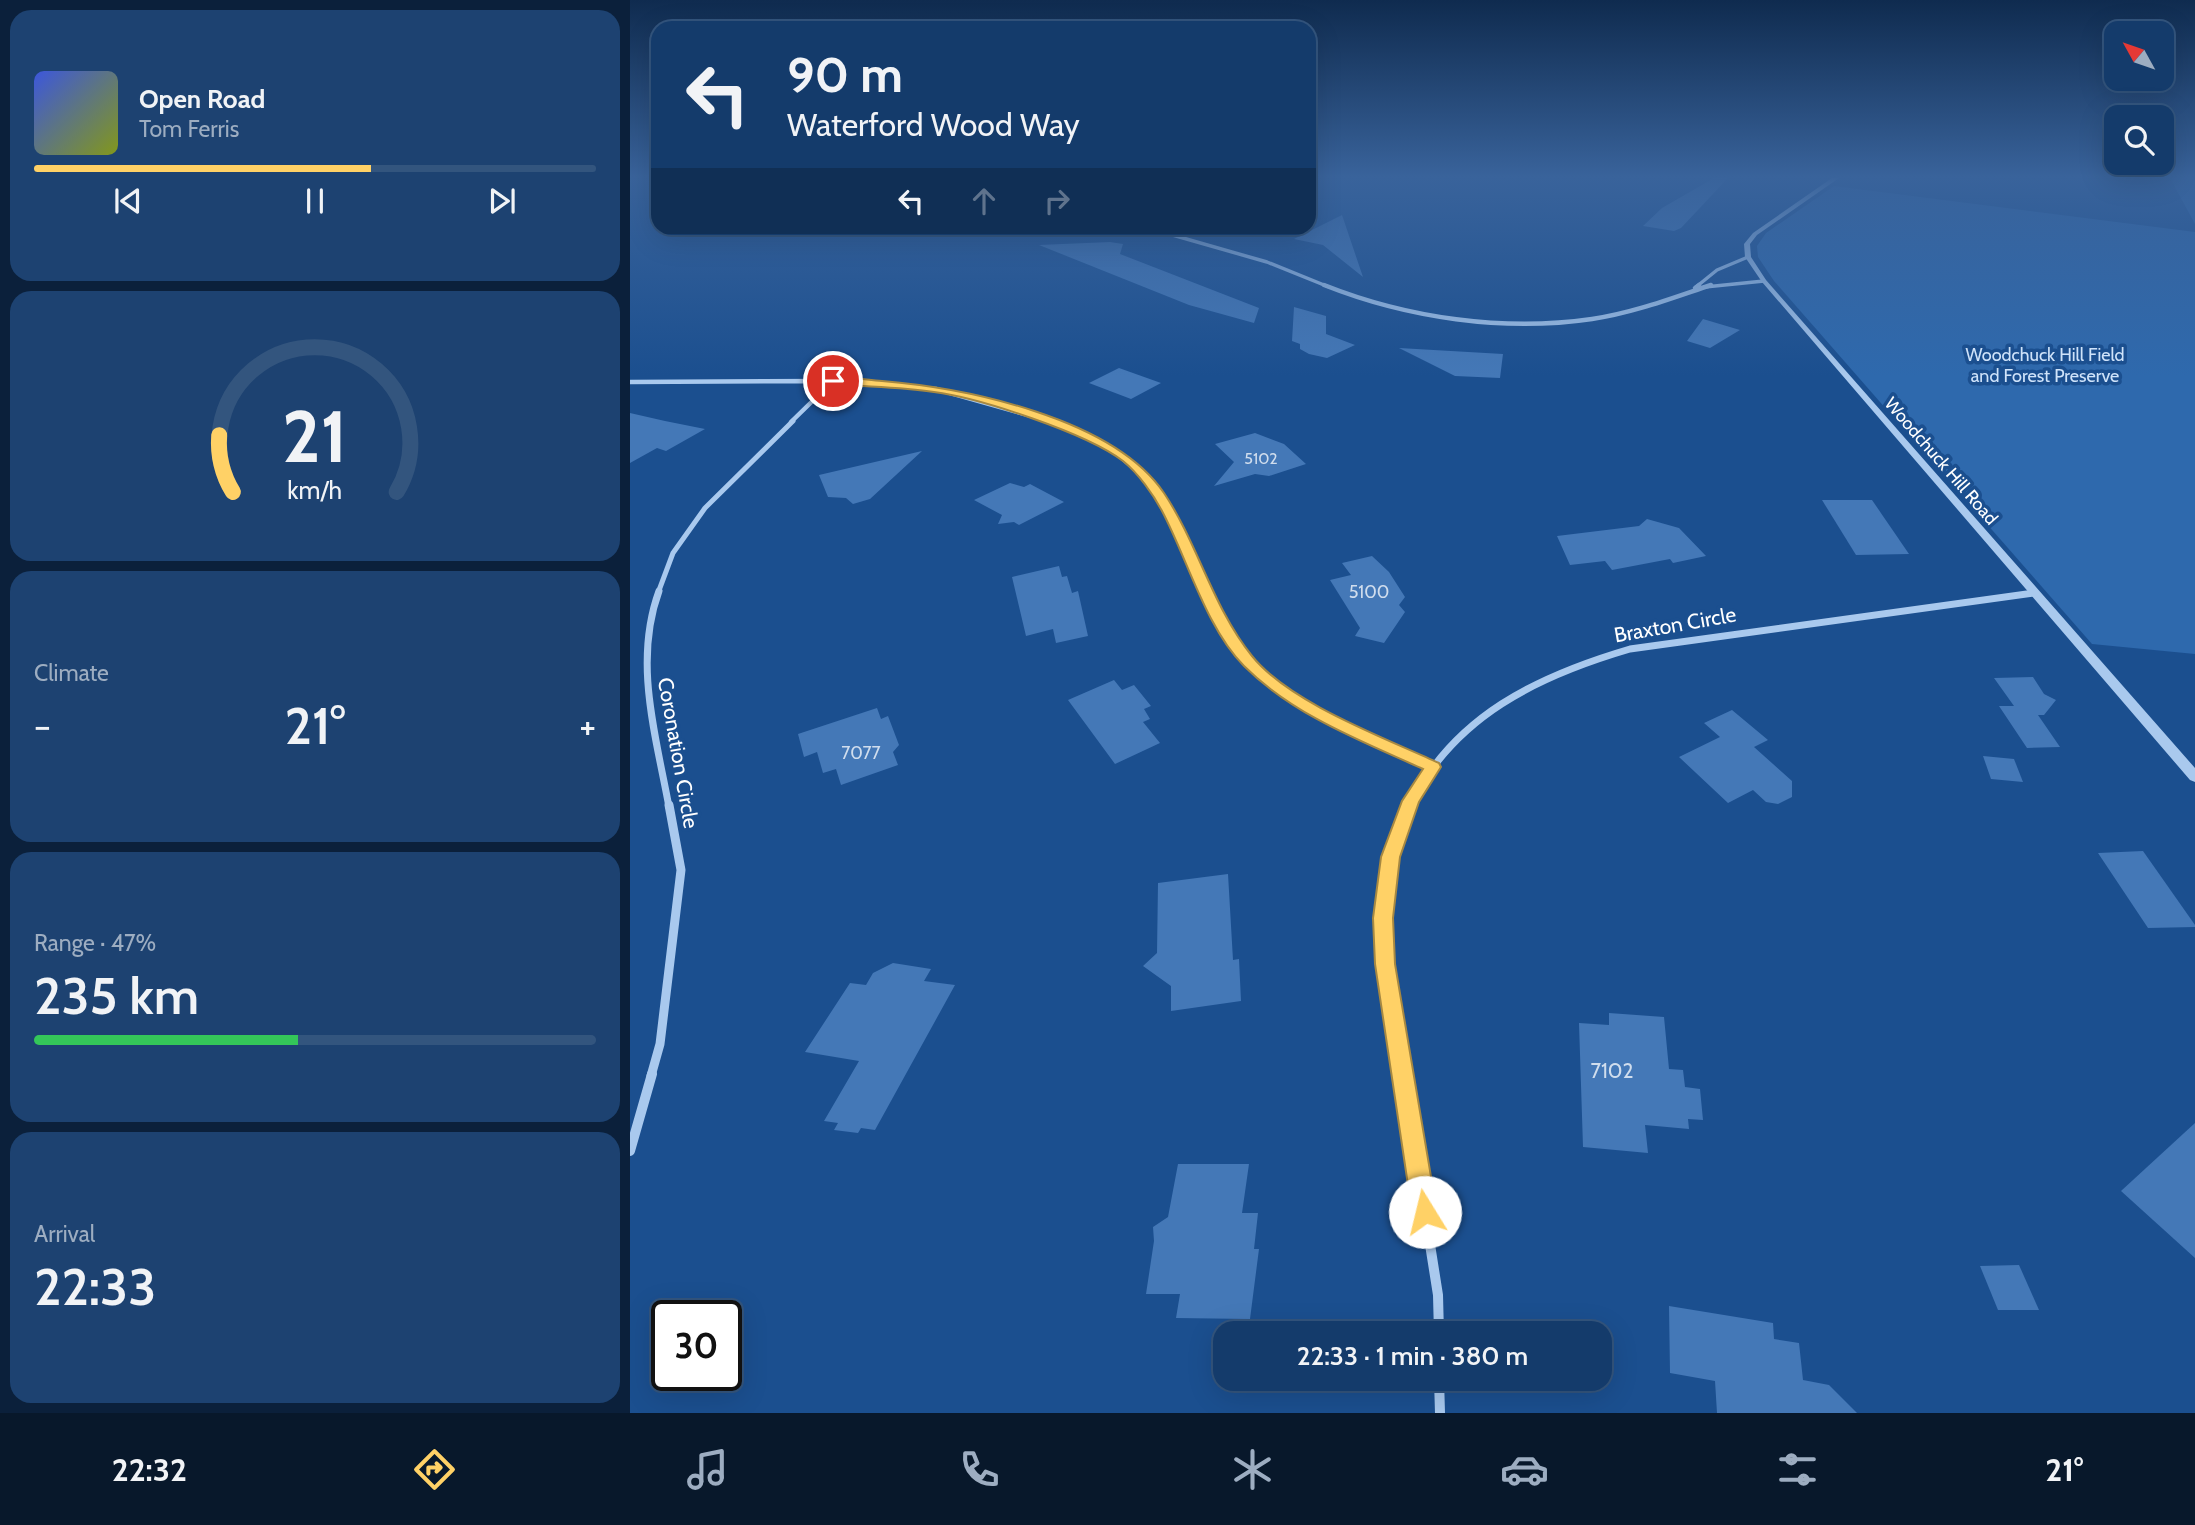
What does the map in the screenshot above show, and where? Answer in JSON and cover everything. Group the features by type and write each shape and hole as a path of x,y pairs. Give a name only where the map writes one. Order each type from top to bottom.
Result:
{"street":[{"path":"1204,244 1267,262 1364,301 1472,321 1535,324 1592,319 1628,312 1694,289 1728,282 1764,281"},
{"path":"1694,289 1717,270 1748,257 1747,244"},
{"name":"Woodchuck Hill Road","path":"1748,257 1764,281 2195,777"},
{"path":"630,382 833,381 936,389 1062,425 1127,459 1157,492 1223,625 1247,661 1283,691 1346,727 1433,767"},
{"name":"Coronation Circle","path":"630,1151 660,1044 681,870 645,675 650,615 673,553 705,508 833,381"},
{"name":"Braxton Circle","path":"1438,1321 1438,1295 1385,964 1383,918 1390,857 1411,801 1433,767 1465,730 1515,693 1569,667 1630,649 2034,593"},
{"path":"1439,1391 1440,1413"}],"green space":[{"name":"Woodchuck Hill Field and Forest Preserve","path":"2195,244 2195,654 2092,644 1774,281 1758,257 1757,246"}],"building":[{"path":"1123,244 1120,254 1259,308 1254,323 1189,305 1039,245"},
{"path":"1318,244 1352,244 1363,277 1323,245"},
{"path":"1294,307 1326,316 1326,334 1355,345 1327,358 1300,349 1300,344 1292,341"},
{"path":"1703,319 1740,330 1710,348 1687,341"},
{"path":"1399,348 1503,354 1500,378 1455,376"},
{"path":"1119,368 1161,383 1131,399 1089,383"},
{"path":"630,413 705,429 666,451 657,448 630,463"},
{"path":"1255,433 1284,444 1306,464 1269,476 1255,474 1214,486 1234,462 1215,444"},
{"path":"922,451 870,499 853,504 846,498 828,497 819,475"},
{"path":"1010,483 1024,487 1030,484 1064,502 1019,525 1014,522 998,524 1002,515 974,500"},
{"path":"1822,500 1872,500 1909,554 1856,555"},
{"path":"1647,519 1679,528 1706,556 1673,563 1670,559 1612,570 1605,561 1570,565 1557,536 1639,526"},
{"path":"1372,556 1389,572 1405,597 1399,605 1405,612 1384,643 1355,636 1360,628 1330,580 1351,575 1342,563"},
{"path":"1059,566 1062,577 1067,576 1072,593 1078,591 1088,636 1056,643 1053,629 1026,636 1012,577"},
{"path":"2033,677 2044,694 2056,700 2044,715 2038,715 2060,747 2027,748 1999,706 2014,706 1994,678"},
{"path":"1114,680 1122,690 1134,685 1151,706 1144,709 1150,719 1143,722 1160,743 1115,764 1068,700"},
{"path":"877,708 881,719 888,716 899,745 893,752 898,765 841,785 836,769 823,773 817,752 804,757 798,734"},
{"path":"1732,710 1768,740 1754,747 1792,781 1792,797 1778,804 1766,802 1753,790 1728,803 1679,757 1720,737 1704,723"},
{"path":"1983,756 2014,759 2023,782 1991,779"},
{"path":"2143,851 2195,927 2148,928 2098,853"},
{"path":"1228,874 1233,960 1239,959 1241,1001 1171,1011 1171,986 1143,966 1157,953 1158,883"},
{"path":"893,963 931,969 924,981 955,985 875,1130 861,1128 858,1133 834,1130 838,1123 824,1121 859,1061 805,1052 850,983 866,985 873,973"},
{"path":"1609,1013 1664,1017 1669,1069 1683,1070 1685,1087 1700,1089 1703,1120 1688,1119 1689,1129 1645,1125 1648,1153 1583,1147 1579,1023 1609,1025"},
{"path":"2195,1123 2195,1258 2121,1191"},
{"path":"1178,1164 1249,1164 1242,1213 1258,1213 1254,1249 1259,1249 1250,1319 1176,1318 1180,1294 1146,1294 1154,1241 1153,1227 1168,1217"},
{"path":"2019,1265 2039,1310 1998,1310 1980,1266"},
{"path":"1669,1306 1773,1323 1774,1339 1799,1343 1803,1380 1829,1385 1857,1413 1717,1413 1715,1381 1670,1373"}],"route":[{"path":"833,381 886,383 936,389 996,404 1062,425 1127,459 1157,492 1168,510 1223,625 1247,661 1283,691 1346,727 1433,767 1411,801 1390,857 1383,918 1385,964 1425,1212"}]}
